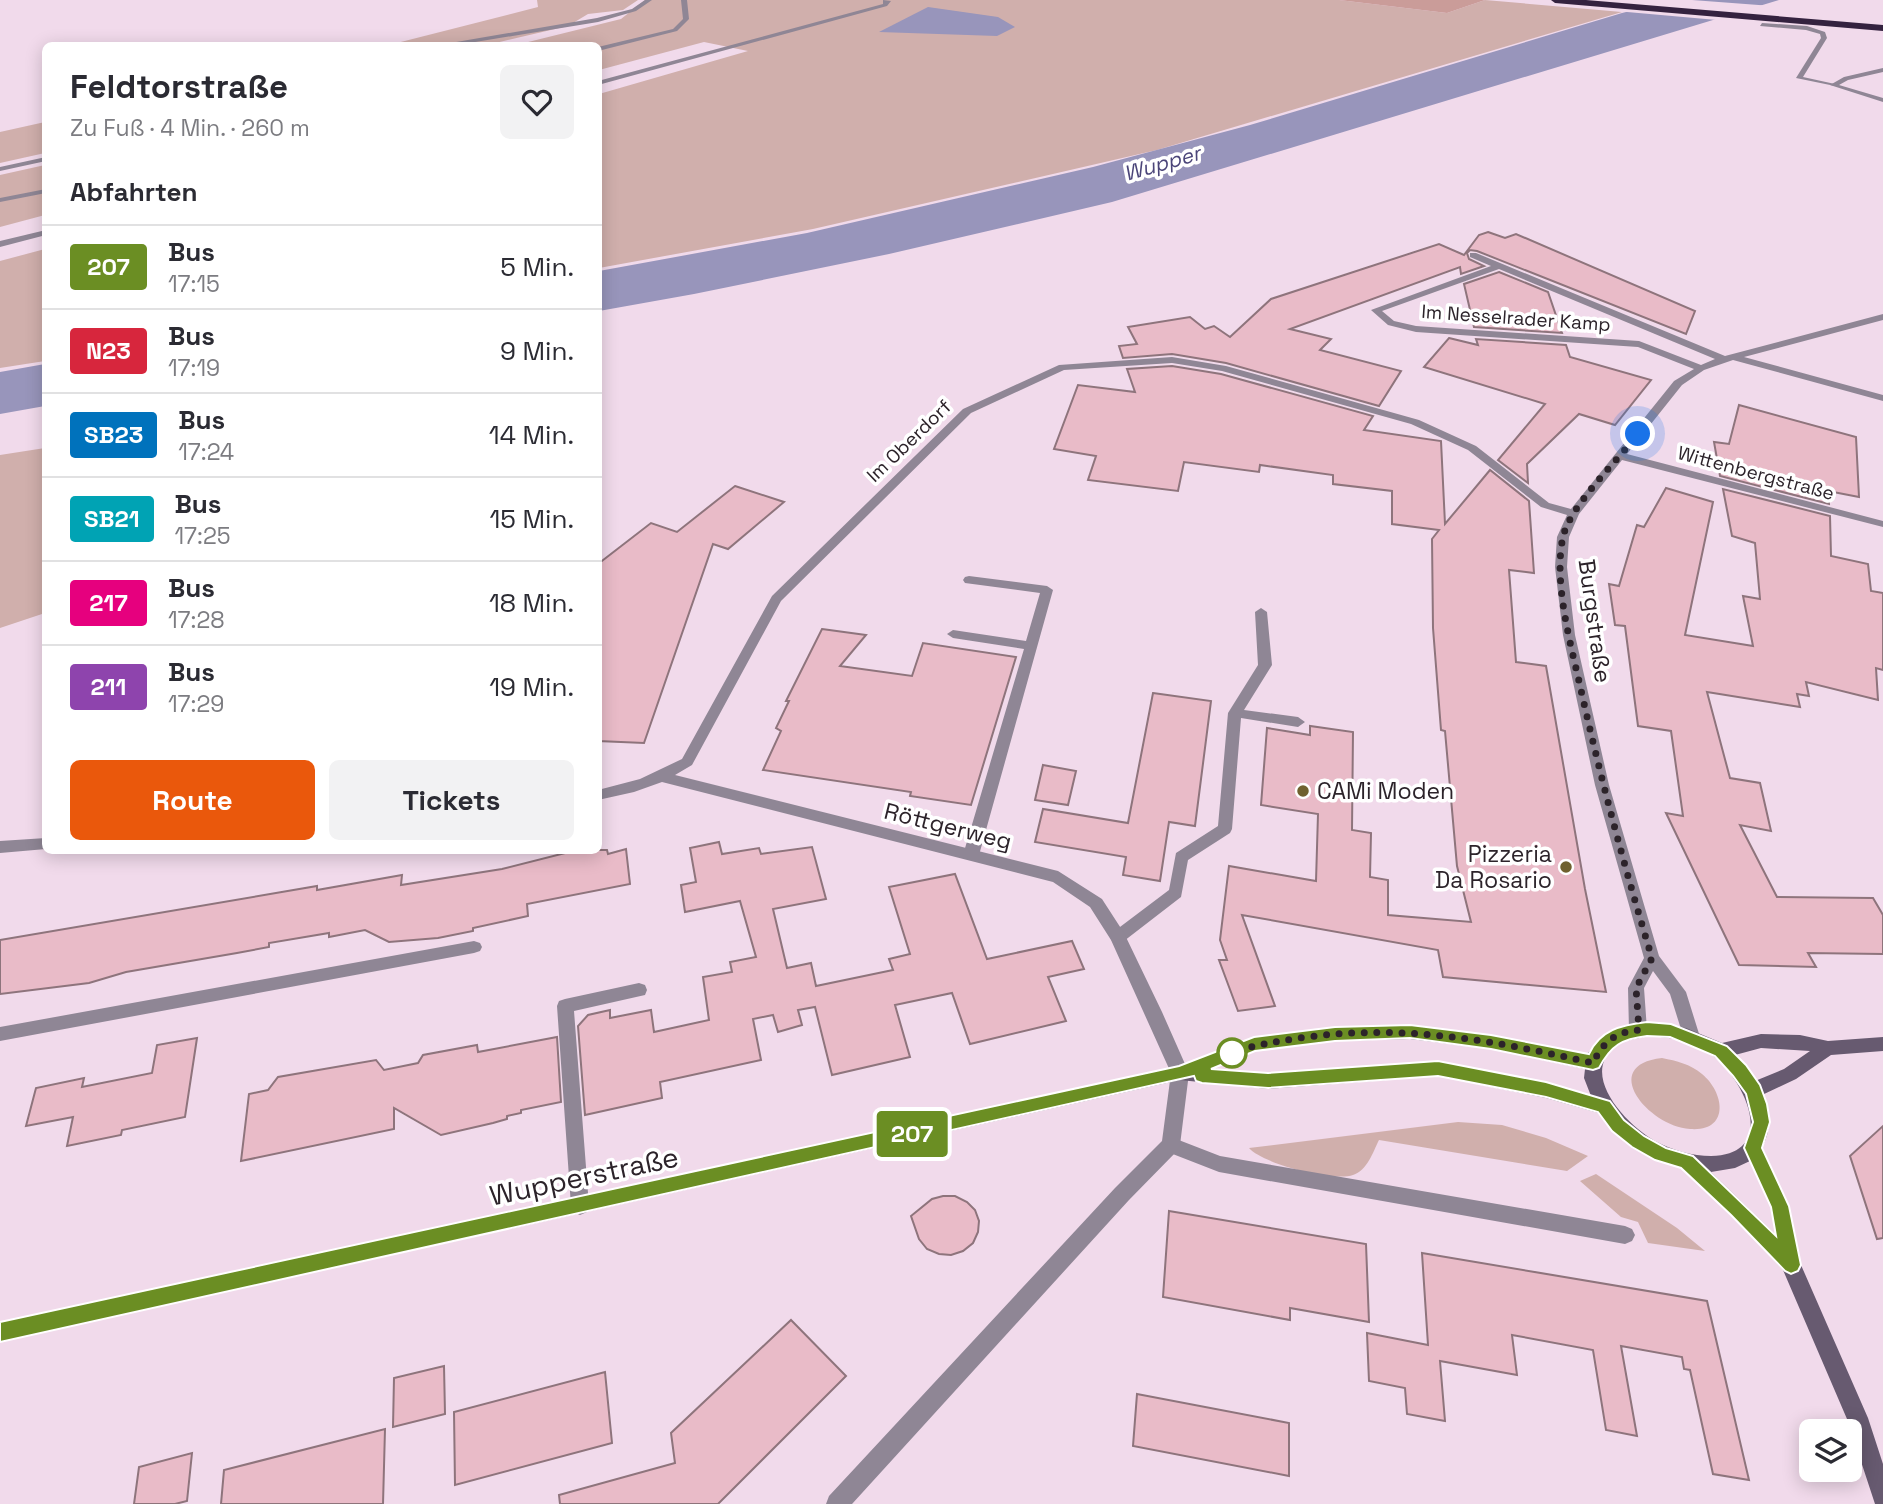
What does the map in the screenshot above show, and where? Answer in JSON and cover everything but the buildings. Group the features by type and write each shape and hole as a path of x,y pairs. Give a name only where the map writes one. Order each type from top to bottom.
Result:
{"highway":[{"path":"1555,0 1883,28"},
{"path":"1639,0 1883,20"}],"main road":[{"path":"1639,1030 1671,1030 1691,1037 1721,1051 1754,1090 1762,1122 1753,1148 1734,1160 1711,1164 1687,1162 1661,1154 1618,1125 1603,1107 1594,1084 1593,1063 1600,1048 1611,1037 1639,1030"},
{"name":"Wupperstraße","path":"0,1332 1180,1073 1254,1044 1335,1034 1410,1031 1491,1042 1593,1063"},
{"path":"1721,1051 1761,1041 1800,1042 1828,1048 1883,1044"},
{"path":"1754,1090 1790,1074 1828,1048"},
{"name":"Wupperstraße","path":"1180,1073 1268,1081 1438,1069 1546,1090 1603,1107"},
{"path":"1753,1148 1780,1206 1791,1265 1857,1418 1883,1497"},
{"path":"1687,1162 1738,1209 1791,1265"}],"street":[{"path":"518,42 634,10 649,0"},
{"path":"602,48 675,30 686,19 684,0"},
{"path":"602,82 884,5 888,1 886,0"},
{"path":"461,42 598,20 615,7"},
{"path":"1762,25 1807,28 1823,33 1824,38 1799,78 1883,100"},
{"path":"1833,85 1846,78 1883,70"},
{"path":"0,169 42,160"},
{"path":"0,200 42,192"},
{"path":"0,244 42,233"},
{"name":"Im Nesselrader Kamp","path":"1473,255 1729,358"},
{"name":"Im Nesselrader Kamp","path":"1498,266 1376,310 1391,323 1416,330 1639,344 1701,368"},
{"name":"Burgstraße","path":"1691,1037 1678,992 1652,958 1602,785 1569,635 1561,567 1563,537 1573,513 1678,383 1701,368 1729,358 1883,317"},
{"path":"1729,358 1882,398"},
{"name":"Im Oberdorf","path":"662,777 687,762 776,599 967,411 1062,367 1172,360 1223,368 1403,419 1472,448 1545,505 1573,513"},
{"name":"Wittenbergstraße","path":"1621,456 1883,524"},
{"path":"969,580 1047,590 971,855"},
{"path":"1118,937 1176,893 1181,857 1225,830 1236,713 1265,665 1261,612"},
{"path":"953,634 1031,646"},
{"path":"1236,713 1298,722"},
{"path":"602,794 629,790 662,777"},
{"name":"Röttgerweg","path":"662,777 1058,877 1096,903 1118,937 1180,1073"},
{"path":"0,847 42,844"},
{"path":"0,1034 474,947"},
{"path":"1639,1030 1636,988 1652,958"},
{"path":"580,1206 565,1006 639,990"},
{"path":"837,1504 1122,1194 1171,1145 1180,1073"},
{"path":"1171,1145 1219,1164 1625,1235"}],"shaded area":[{"path":"537,0 638,0 623,10 588,14 568,26 500,42 401,42 538,7"},
{"path":"645,0 1339,0 1447,13 1485,0 1622,12 1157,150 813,229 602,267 602,93 748,51 704,42 602,69 602,42 528,42 621,19"},
{"path":"1339,0 1485,0 1447,13"},
{"path":"42,123 42,154 0,163 0,132"},
{"path":"42,166 42,216 0,227 0,175"},
{"path":"42,250 42,361 0,368 0,261"},
{"path":"42,448 42,614 0,628 0,455"},
{"path":"1662,1058 1693,1068 1710,1082 1720,1110 1712,1124 1690,1129 1674,1125 1659,1118 1636,1095 1632,1083 1633,1072 1643,1063"},
{"path":"1458,1122 1502,1125 1546,1138 1588,1156 1567,1171 1379,1140 1362,1170 1343,1177 1299,1170 1268,1160 1249,1148"},
{"path":"1596,1174 1677,1228 1705,1251 1648,1243 1638,1222 1621,1217 1580,1181"}],"water":[{"name":"Wupper","path":"1675,0 1779,0 1112,202 889,254 602,310 602,270 807,233 1093,167 1250,125 1622,13"},
{"path":"928,7 998,17 1015,27 997,36 879,32"},
{"path":"42,365 42,407 0,414 0,372"}],"pier":[{"path":"1660,0 1772,6 1728,21 1616,11"}],"bus line":[{"name":"207","path":"0,1332 1180,1073 1254,1044 1335,1034 1410,1031 1491,1042 1593,1063 1600,1048 1611,1037 1627,1031 1647,1029 1671,1030 1721,1051 1740,1070 1754,1090 1759,1104 1762,1122 1753,1148 1780,1206 1791,1265 1738,1209 1687,1162 1661,1154 1638,1141 1618,1125 1603,1107 1546,1090 1438,1069 1379,1071 1268,1081 1202,1075"}],"place":[{"name":"CAMi Moden","path":"1303,791"},
{"name":"Pizzeria Da Rosario","path":"1566,867"}],"route":[{"path":"1232,1053 1230,1054 1254,1044 1335,1034 1410,1031 1491,1042 1593,1063 1600,1048 1611,1037 1639,1030 1636,988 1652,958 1602,785 1569,635 1561,567 1563,537 1573,513 1638,434"}]}
